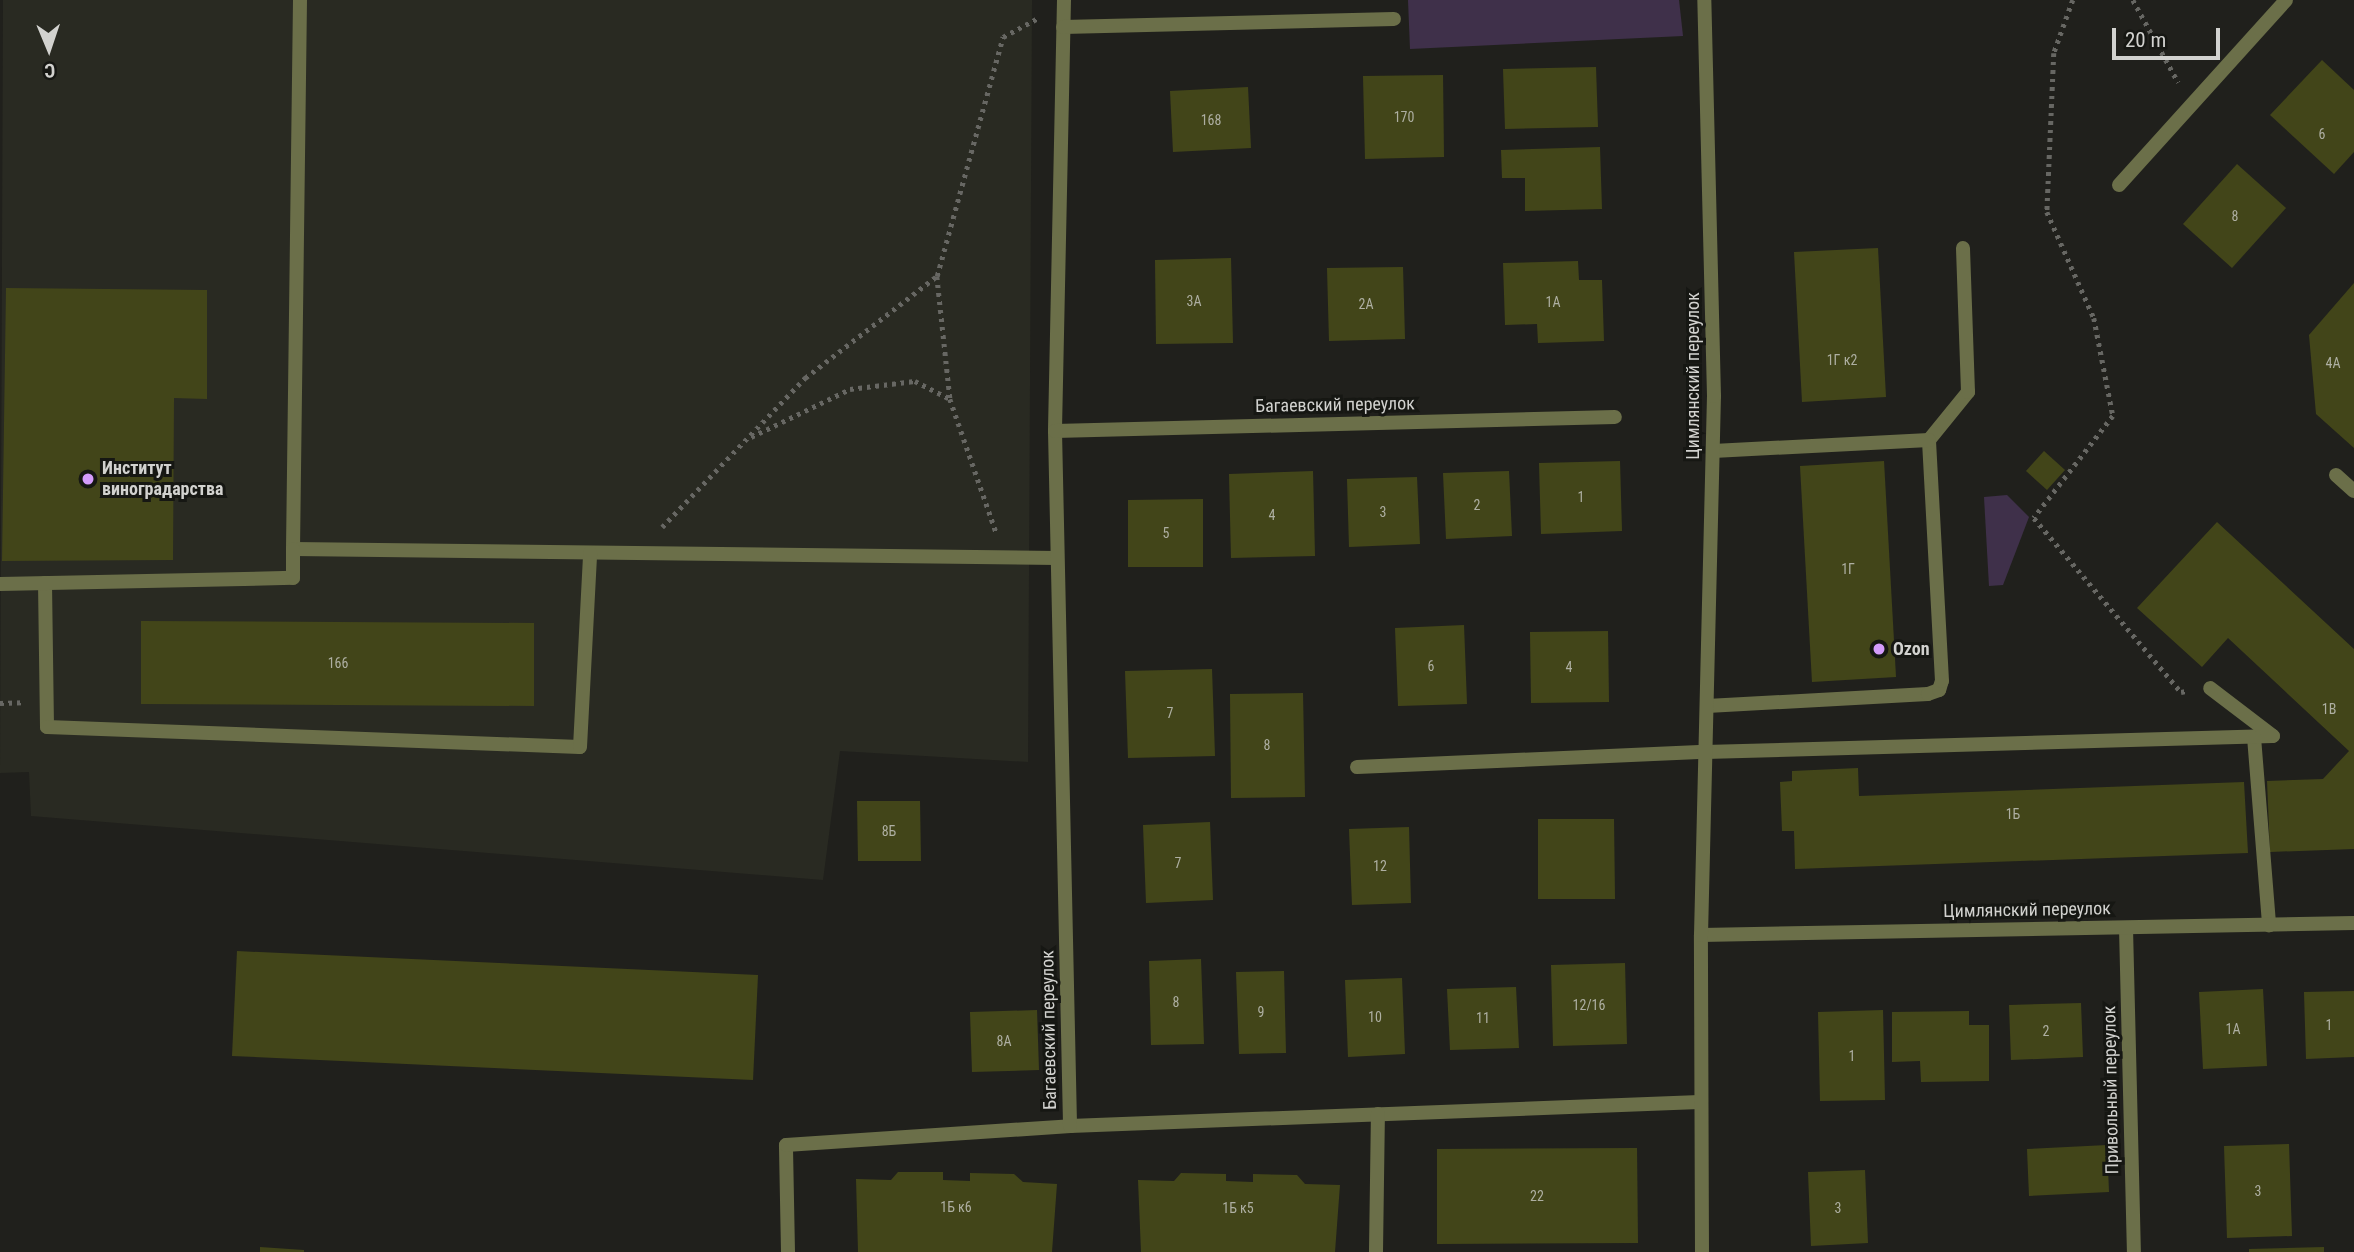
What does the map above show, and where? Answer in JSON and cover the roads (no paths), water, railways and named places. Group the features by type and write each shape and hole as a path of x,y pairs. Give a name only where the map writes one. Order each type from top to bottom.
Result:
{"street":[{"path":"0,584 293,578 300,0"},
{"name":"Багаевский переулок","path":"1064,0 1055,431 1070,1126 1700,1102"},
{"name":"Цимлянский переулок","path":"1702,1252 1701,935 1713,451 1704,0"},
{"path":"2119,185 2286,0"},
{"path":"1063,27 1394,19"},
{"path":"1707,706 1939,690 1942,681 1929,439 1968,392 1963,248"},
{"name":"Багаевский переулок","path":"1055,431 1615,417"},
{"path":"1713,451 1929,439"},
{"path":"2336,475 2354,491"},
{"path":"293,549 1057,558"},
{"path":"45,583 47,727 580,747 590,553"},
{"path":"1357,767 1705,752 2273,736 2210,688"},
{"path":"2254,737 2269,925"},
{"name":"Цимлянский переулок","path":"1701,935 2354,923"},
{"name":"Привольный переулок","path":"2126,928 2134,1252"},
{"path":"1376,1252 1378,1114"},
{"path":"788,1252 786,1145 1070,1126"}],"place":[{"name":"Институт виноградарства","path":"88,479"},
{"name":"Ozon","path":"1879,649"}]}
